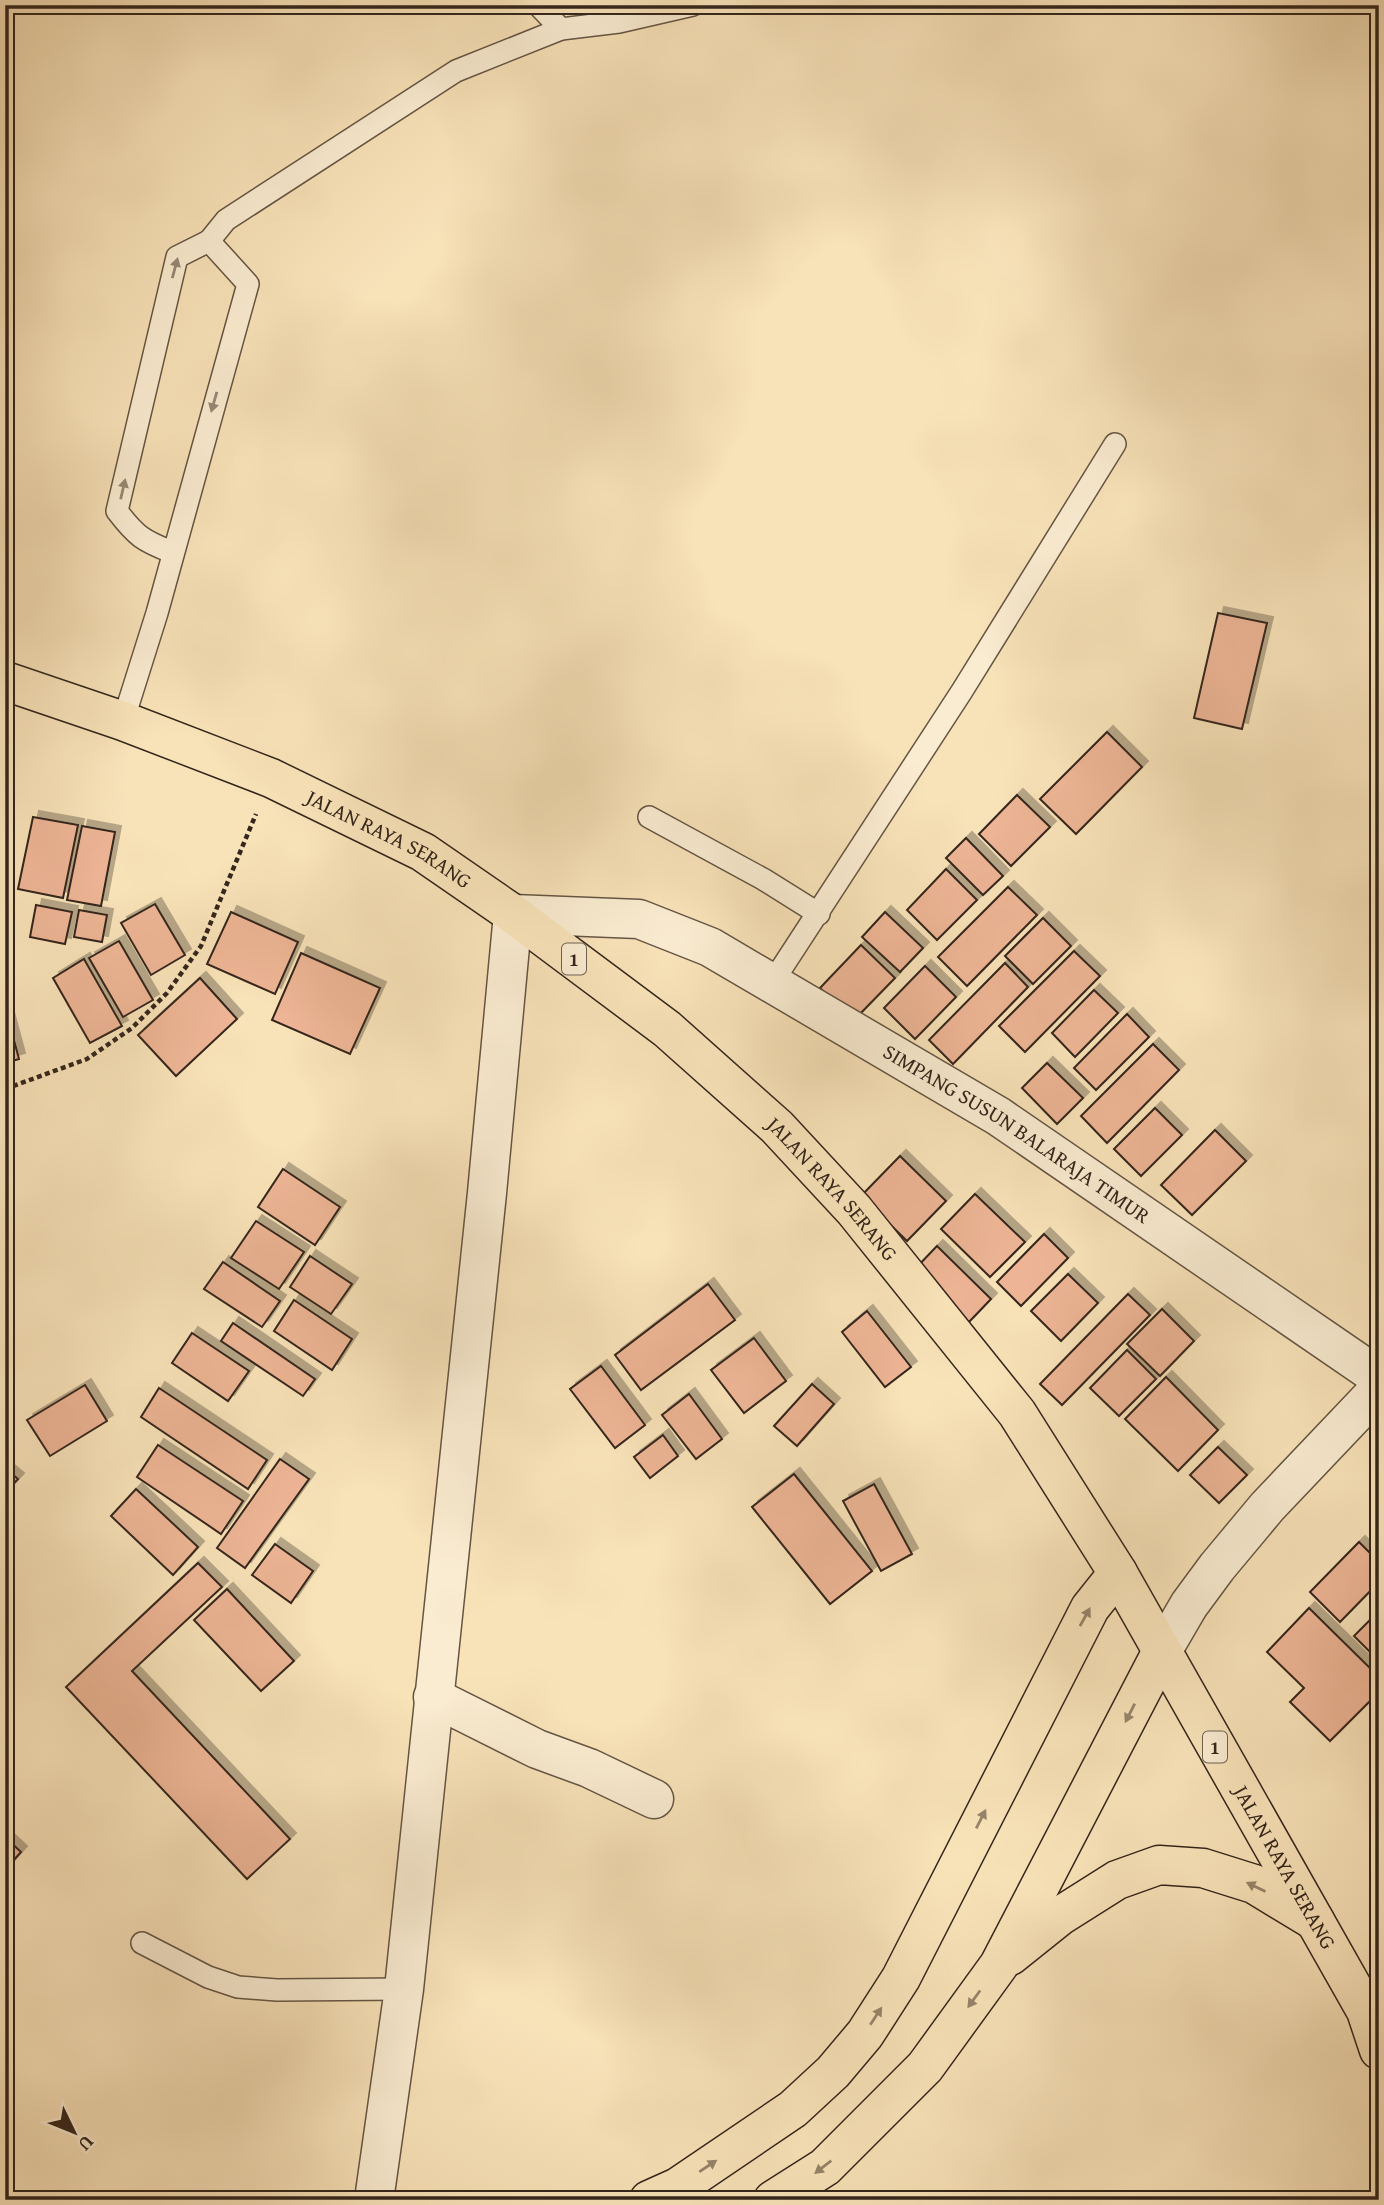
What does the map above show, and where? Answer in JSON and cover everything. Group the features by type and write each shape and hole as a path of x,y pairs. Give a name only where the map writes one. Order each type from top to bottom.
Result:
{"highway":[{"name":"JALAN RAYA SERANG","path":"5,681 271,778 423,852 513,914 667,1029 776,1127 854,1210 1017,1413 1118,1573 1161,1653 1372,2017 1379,2050"},
{"path":"649,2200 678,2187 793,2109 833,2072 864,2034 901,1978 1090,1608 1118,1573"},
{"path":"773,2200 825,2167 925,2067 999,1965 1161,1653"},
{"path":"999,1965 1060,1916 1117,1881 1159,1865 1203,1868 1254,1884 1315,1921"}],"street":[{"name":"SIMPANG SUSUN BALARAJA TIMUR","path":"513,914 639,919 710,947 998,1116 1379,1377"},
{"path":"374,2200 404,1989 513,914"},
{"path":"1161,1653 1189,1605 1217,1567 1267,1507 1379,1390"},
{"path":"433,1696 537,1749 589,1768 654,1799"}],"lane":[{"path":"538,5 561,29"},
{"path":"172,552 146,543 117,511 177,257 209,241 226,220 456,71 561,29 620,22 693,5"},
{"path":"123,722 157,613 248,284 209,241"},
{"path":"772,983 962,691 1115,444"},
{"path":"649,817 762,879 819,914"},
{"path":"142,1943 208,1977 238,1987 277,1990 404,1989"}],"path":[{"path":"5,1089 87,1059 132,1028 167,993 201,946 271,778"}],"building":[{"path":"1218,613 1267,623 1242,729 1194,718"},
{"path":"1107,732 1142,767 1076,834 1040,799"},
{"path":"1017,795 1050,827 1011,866 979,834"},
{"path":"33,817 78,825 63,898 18,889"},
{"path":"82,826 115,832 101,906 67,900"},
{"path":"966,838 1003,876 983,895 946,858"},
{"path":"946,869 977,900 937,940 907,910"},
{"path":"1008,887 1037,915 967,986 938,957"},
{"path":"155,904 185,955 151,975 121,923"},
{"path":"36,905 72,912 65,944 30,937"},
{"path":"79,910 107,915 102,942 74,937"},
{"path":"231,912 298,942 275,994 207,964"},
{"path":"885,912 923,948 900,972 862,937"},
{"path":"1043,918 1071,946 1033,984 1005,956"},
{"path":"119,941 153,1000 123,1017 89,958"},
{"path":"861,945 895,978 854,1020 820,988"},
{"path":"1074,951 1100,976 1025,1052 999,1026"},
{"path":"301,953 380,988 350,1054 272,1020"},
{"path":"84,959 122,1026 90,1043 53,978"},
{"path":"1005,963 1028,987 953,1064 929,1040"},
{"path":"925,966 956,997 915,1039 884,1008"},
{"path":"200,978 237,1019 176,1076 138,1035"},
{"path":"1094,990 1118,1013 1075,1057 1052,1033"},
{"path":"5,1007 19,1059 5,1063"},
{"path":"1127,1014 1149,1037 1096,1090 1074,1068"},
{"path":"1153,1044 1179,1070 1107,1143 1081,1116"},
{"path":"1047,1063 1083,1098 1057,1124 1022,1088"},
{"path":"1155,1108 1182,1135 1141,1176 1114,1149"},
{"path":"1215,1130 1246,1161 1192,1215 1161,1185"},
{"path":"900,1156 946,1201 907,1241 861,1196"},
{"path":"283,1169 340,1207 315,1245 258,1207"},
{"path":"975,1194 1025,1242 990,1277 941,1229"},
{"path":"256,1221 304,1252 279,1289 231,1258"},
{"path":"1044,1234 1068,1258 1021,1306 997,1282"},
{"path":"937,1246 991,1299 968,1323 914,1270"},
{"path":"310,1256 352,1284 331,1314 290,1287"},
{"path":"223,1262 280,1301 262,1327 204,1289"},
{"path":"1068,1274 1098,1303 1061,1341 1031,1311"},
{"path":"708,1284 735,1320 641,1390 615,1355"},
{"path":"1128,1294 1150,1315 1062,1405 1040,1384"},
{"path":"294,1300 352,1339 332,1370 274,1331"},
{"path":"1162,1309 1194,1341 1160,1376 1127,1344"},
{"path":"867,1311 911,1367 885,1387 842,1332"},
{"path":"233,1323 315,1379 303,1396 221,1341"},
{"path":"192,1333 249,1371 228,1401 172,1363"},
{"path":"754,1338 786,1381 744,1413 711,1370"},
{"path":"1127,1350 1156,1379 1119,1416 1090,1388"},
{"path":"601,1366 645,1425 615,1448 570,1389"},
{"path":"1166,1377 1218,1430 1178,1471 1125,1419"},
{"path":"812,1384 834,1404 797,1446 774,1426"},
{"path":"85,1385 107,1421 50,1456 27,1420"},
{"path":"159,1388 267,1460 248,1489 141,1417"},
{"path":"689,1394 722,1439 696,1459 662,1415"},
{"path":"663,1435 678,1456 650,1478 634,1457"},
{"path":"158,1445 243,1501 221,1534 137,1477"},
{"path":"1218,1447 1247,1475 1219,1503 1190,1475"},
{"path":"280,1459 309,1479 245,1568 217,1548"},
{"path":"5,1468 18,1479 5,1493"},
{"path":"794,1474 872,1571 830,1604 752,1507"},
{"path":"874,1484 912,1554 881,1571 843,1501"},
{"path":"136,1489 198,1547 173,1575 111,1516"},
{"path":"1359,1542 1379,1562 1379,1582 1340,1622 1310,1592"},
{"path":"275,1544 313,1571 291,1603 252,1575"},
{"path":"198,1563 222,1587 132,1671 290,1839 247,1879 66,1687"},
{"path":"227,1589 294,1661 261,1691 194,1620"},
{"path":"1309,1608 1379,1677 1379,1692 1330,1741 1290,1702 1304,1688 1267,1652"},
{"path":"1379,1611 1379,1661 1354,1636"},
{"path":"5,1837 21,1852 5,1870"}]}
